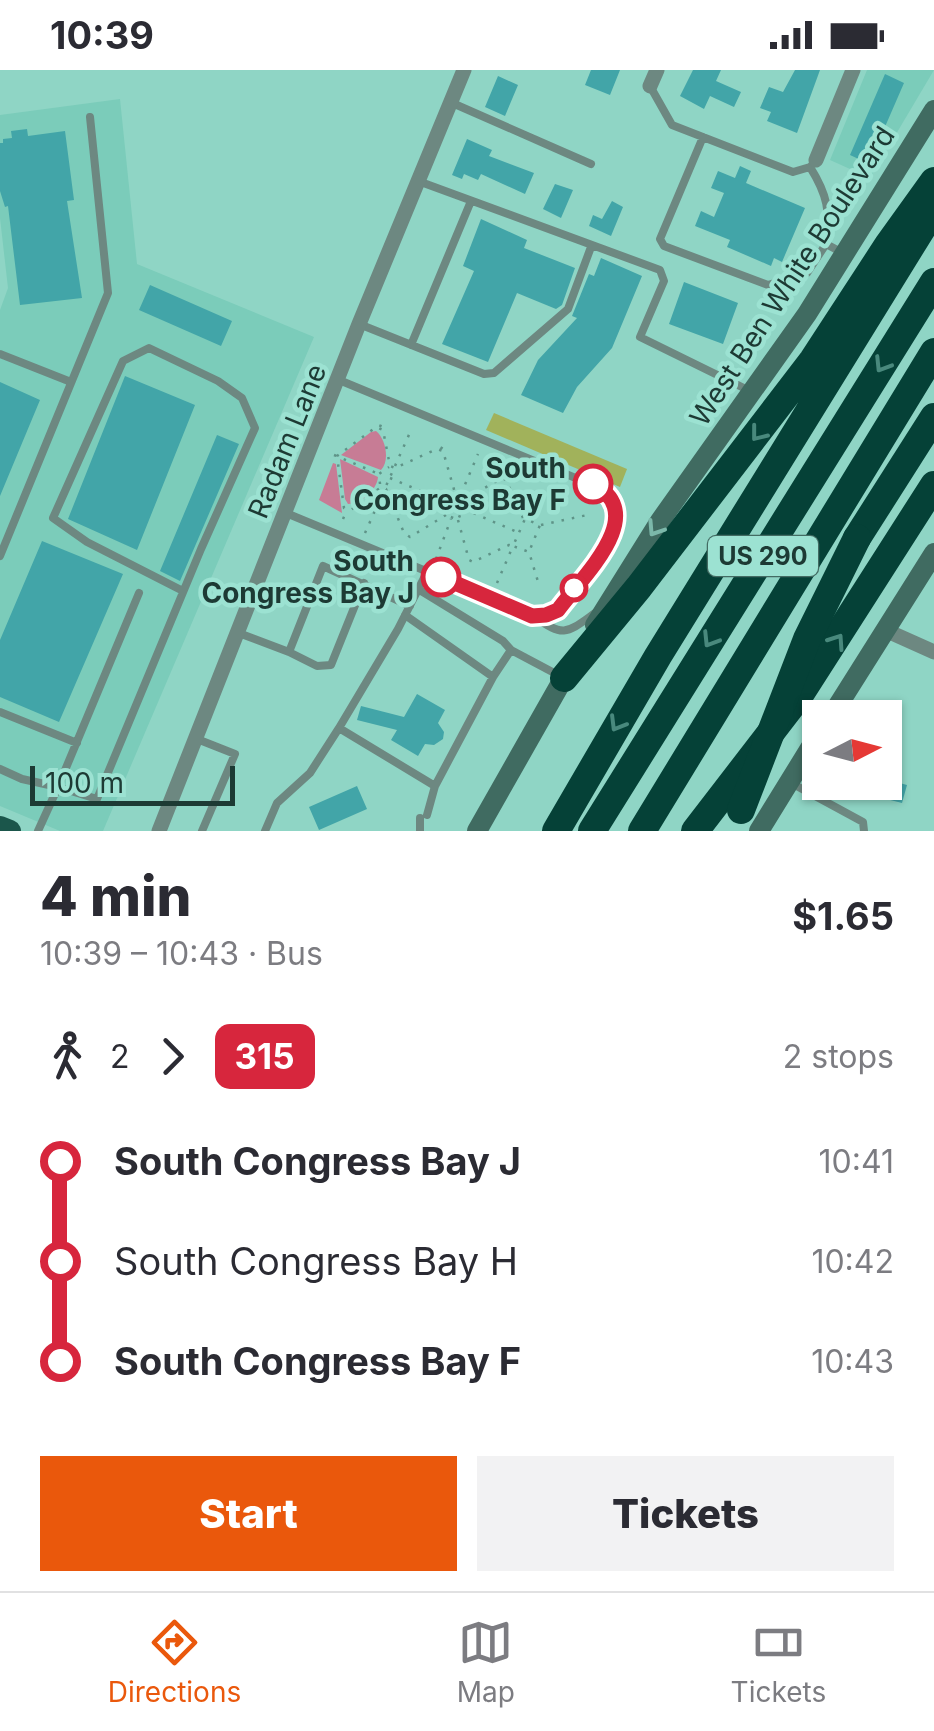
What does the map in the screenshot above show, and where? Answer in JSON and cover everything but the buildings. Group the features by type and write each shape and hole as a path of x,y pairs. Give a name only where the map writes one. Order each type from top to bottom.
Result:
{"highway":[{"path":"564,678 814,360 934,181"},
{"path":"556,831 658,656 934,209"},
{"name":"US 290","path":"592,831 934,282"},
{"name":"US 290","path":"642,831 934,352"},
{"path":"744,824 807,640 830,586 934,417"},
{"path":"695,831 799,696 934,486"}],"main road":[{"name":"West Ben White Boulevard","path":"477,831 607,604 660,521 808,314 834,249 934,110"},
{"path":"841,700 934,552"},
{"path":"744,824 789,782 802,761"}],"street":[{"name":"Radam Lane","path":"159,831 464,70"},
{"path":"813,164 853,70"},
{"path":"886,630 934,652"}],"lane":[{"path":"654,78 672,126 702,137 793,172 813,164 828,201 834,249 806,273 768,285 664,246 660,240 702,137"},
{"path":"450,102 591,164"},
{"path":"0,556 108,293 90,117"},
{"path":"418,181 660,270 664,280 640,337 753,393"},
{"path":"410,345 471,201"},
{"path":"359,324 484,374 494,373 568,309 591,247"},
{"path":"0,769 98,799 255,428 242,398 218,381 149,348 123,361 53,518 87,542 183,591"},
{"path":"0,354 72,382"},
{"path":"339,380 606,491 616,504 614,534 558,610 532,616"},
{"path":"286,514 532,616 555,632 568,632 607,604"},
{"path":"289,652 323,566 364,583 408,611 494,677"},
{"path":"265,831 277,803 310,772 339,728 427,572"},
{"path":"236,632 326,668 364,583"},
{"path":"418,589 503,641 511,650 564,678"},
{"path":"38,831 139,593"},
{"path":"420,831 435,786 511,650"},
{"path":"0,712 77,743"},
{"path":"339,728 435,786"},
{"path":"195,738 236,754 202,831"},
{"path":"789,782 863,822 864,831"}],"path":[{"path":"380,429 384,419"},
{"path":"336,455 376,427 383,430 392,467"},
{"path":"365,533 412,428"},
{"path":"379,474 440,450 446,440"},
{"path":"436,559 455,493 444,451 440,450"},
{"path":"461,496 478,454"},
{"path":"336,455 379,474"},
{"path":"336,455 344,508 351,510 383,488"},
{"path":"509,470 504,479 467,498 458,520 470,562 509,544 528,552"},
{"path":"379,474 406,536 449,516"},
{"path":"389,478 451,504"},
{"path":"504,479 520,517 540,525 592,514"},
{"path":"496,583 537,490"},
{"path":"455,493 467,498"},
{"path":"343,519 348,509"},
{"path":"463,509 519,532"},
{"path":"449,516 458,520"},
{"path":"540,525 528,552 540,585"}],"shaded area":[{"path":"867,70 934,70 870,178 830,160"},
{"path":"120,99 137,264 314,337 103,831 60,831 0,806 0,310 8,288 0,218 0,115"},
{"path":"494,413 627,469 620,487 486,430"},
{"path":"376,431 386,450 381,470 341,455 371,432"},
{"path":"340,459 378,477 371,491 358,502 348,504 345,499"},
{"path":"333,463 336,464 342,513 319,500"}],"bus line":[{"name":"315","path":"441,577 532,616 558,610 614,534 616,504 606,491 593,484"}],"place":[{"name":"South Congress Bay F","path":"593,484"},
{"name":"South Congress Bay J","path":"441,577"}]}
